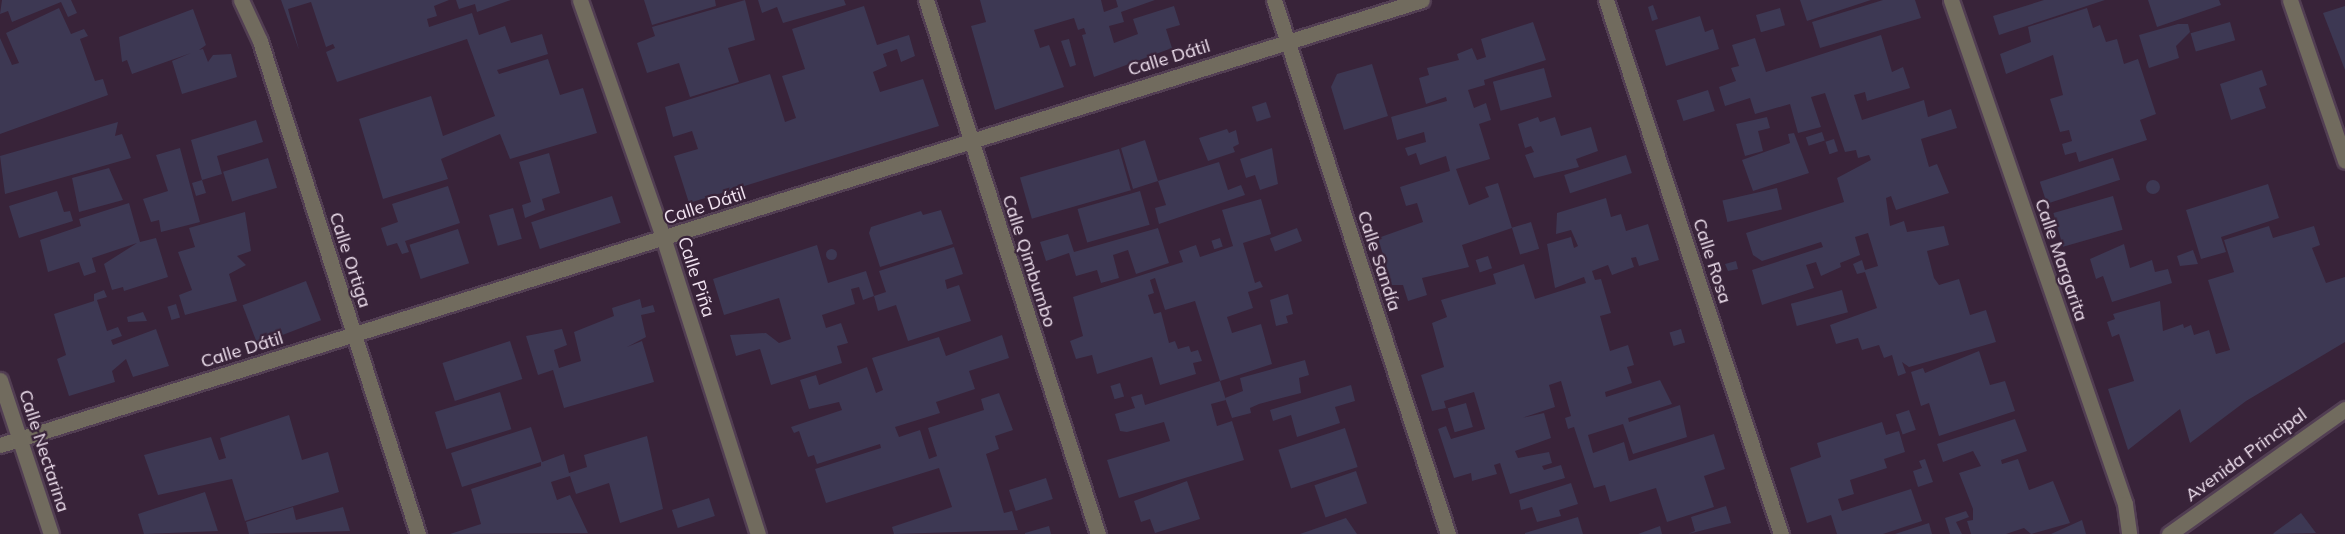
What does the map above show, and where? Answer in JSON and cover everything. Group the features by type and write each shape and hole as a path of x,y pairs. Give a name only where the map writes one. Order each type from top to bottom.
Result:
{"street":[{"name":"Calle Ortiga","path":"241,0 260,41 418,534"},
{"name":"Calle Piña","path":"580,0 664,240 758,534"},
{"name":"Calle Qimbumbo","path":"926,0 1098,534"},
{"name":"Calle Sandía","path":"1274,0 1448,534"},
{"name":"Calle Dátil","path":"0,445 664,240 970,141 1422,0"},
{"name":"Calle Rosa","path":"1606,0 1781,534"},
{"name":"Calle Margarita","path":"1952,0 2125,504 2129,534"},
{"path":"2289,0 2345,161"},
{"name":"Calle Nectarina","path":"0,380 21,437 51,534"},
{"name":"Avenida Principal","path":"2169,534 2345,409"}],"building":[{"path":"2,0 71,0 77,13 68,17 61,2 12,22 8,11 0,14"},
{"path":"281,0 449,0 434,6 437,16 427,19 429,27 472,13 479,35 505,26 511,43 542,34 548,54 497,70 499,74 548,59 560,95 583,88 597,133 510,159 500,134 441,159 448,179 383,199 359,119 431,96 443,136 495,116 467,39 337,82 326,52 335,48 333,44 326,47 311,2 288,9 299,50"},
{"path":"456,0 511,0 477,12 475,4 459,9"},
{"path":"644,0 715,0 716,6 652,25"},
{"path":"745,0 755,40 728,48 739,82 690,97 679,63 647,73 637,43 655,36 652,27"},
{"path":"758,0 844,0 846,5 783,23 777,7 762,13"},
{"path":"980,0 1101,0 1104,12 1118,7 1116,0 1155,0 1121,12 1124,22 1109,26 1114,43 1138,34 1133,19 1174,6 1180,25 1166,29 1172,48 1094,77 1082,35 1086,34 1084,28 1078,30 1074,18 1034,30 1040,48 1049,45 1064,87 995,110 971,26 986,22"},
{"path":"1800,0 1871,0 1807,21"},
{"path":"1883,0 1915,0 1921,18 1820,48 1812,22"},
{"path":"2044,0 2105,0 1999,35 1993,16"},
{"path":"2148,0 2219,0 2221,5 2157,27"},
{"path":"1653,5 1658,19 1652,21 1648,7"},
{"path":"864,6 877,45 909,35 915,56 901,62 897,49 883,54 887,66 873,72 880,92 923,79 939,126 689,203 674,156 698,149 692,131 673,137 665,107 770,74 785,122 796,118 782,76 805,69 792,29"},
{"path":"2345,6 2345,70 2323,13"},
{"path":"59,8 71,34 84,29 88,36 80,39 95,81 103,79 108,95 0,134 0,38 12,65 19,63 6,33"},
{"path":"1780,8 1785,25 1761,32 1756,15"},
{"path":"2087,8 2093,28 2100,25 2106,42 2117,39 2124,64 2138,59 2156,114 2140,120 2147,140 2079,162 2076,152 2065,155 2062,144 2072,141 2069,130 2060,132 2050,99 2063,95 2053,55 2006,74 2000,54 2031,42 2028,27"},
{"path":"193,9 206,45 199,50 203,49 208,62 213,55 231,54 237,77 182,94 172,61 191,53 132,74 127,60 122,62 119,37"},
{"path":"1700,16 1705,32 1713,29 1719,49 1666,66 1655,30"},
{"path":"1533,22 1546,60 1484,80 1485,85 1468,90 1474,108 1486,103 1491,120 1479,124 1490,159 1456,169 1469,205 1489,197 1485,187 1498,183 1512,228 1462,245 1469,267 1422,278 1427,295 1408,301 1403,285 1392,285 1378,238 1423,222 1417,203 1406,206 1400,187 1450,171 1446,156 1420,165 1416,153 1408,156 1405,148 1426,142 1424,132 1397,140 1391,117 1447,101 1446,97 1426,104 1419,78 1429,75 1427,68 1459,60 1457,54 1472,48 1477,60 1486,57 1481,39"},
{"path":"2230,22 2235,40 2196,52 2191,33"},
{"path":"2178,24 2188,24 2190,32 2176,46 2179,58 2149,68 2139,35"},
{"path":"1881,35 1892,72 1903,67 1910,88 1867,101 1865,92 1854,95 1862,120 1924,100 1928,117 1951,109 1957,128 1921,139 1929,167 1937,164 1949,193 1896,210 1891,196 1886,198 1890,226 1904,221 1907,232 1944,226 1949,245 1927,251 1934,278 1939,285 1959,279 1970,315 1986,310 1996,342 1909,367 1902,362 1906,373 1898,376 1892,355 1884,358 1879,345 1862,350 1858,338 1836,344 1830,325 1877,308 1865,272 1857,274 1853,264 1862,260 1865,270 1878,266 1868,233 1855,237 1860,255 1840,263 1841,267 1821,276 1816,262 1806,265 1814,288 1762,305 1752,270 1823,247 1821,242 1762,261 1753,255 1746,233 1844,202 1837,178 1871,160 1869,155 1858,158 1856,150 1845,152 1825,93 1811,97 1821,127 1798,133 1790,104 1755,114 1750,98 1725,106 1719,87 1736,81 1731,68 1739,66 1732,45 1755,38 1766,72"},
{"path":"1069,39 1076,65 1070,67 1061,41"},
{"path":"1372,64 1388,116 1344,130 1331,87 1337,74"},
{"path":"1544,68 1552,97 1501,111 1493,82"},
{"path":"2262,70 2267,85 2259,88 2266,108 2231,120 2220,84"},
{"path":"1708,90 1715,111 1683,121 1677,100"},
{"path":"1266,102 1271,117 1257,122 1252,107"},
{"path":"1538,117 1540,122 1555,117 1561,136 1591,127 1598,151 1576,159 1579,167 1534,178 1525,155 1534,152 1531,146 1525,148 1518,124"},
{"path":"1767,117 1770,128 1758,131 1763,151 1745,156 1736,124"},
{"path":"256,120 263,142 217,156 222,174 202,180 191,140"},
{"path":"118,122 115,136 122,134 131,158 5,194 0,156"},
{"path":"1227,129 1229,133 1236,130 1239,144 1233,147 1235,152 1208,161 1199,138"},
{"path":"1822,132 1825,141 1809,146 1806,137"},
{"path":"1794,133 1809,173 1753,191 1742,160 1790,143 1788,134"},
{"path":"1834,139 1838,151 1829,154 1825,142"},
{"path":"1145,140 1158,181 1133,189 1121,148"},
{"path":"180,148 200,222 161,232 159,220 151,222 143,199 168,191 156,155"},
{"path":"1272,148 1278,184 1260,190 1255,175 1246,178 1240,159"},
{"path":"1119,149 1131,190 1032,219 1020,177"},
{"path":"549,153 560,193 542,199 545,210 525,218 522,205 531,202 519,162"},
{"path":"1626,155 1632,173 1570,193 1564,175"},
{"path":"268,158 277,188 232,201 223,172"},
{"path":"2113,158 2120,180 2047,204 2040,182"},
{"path":"1219,162 1228,190 1241,185 1245,195 1159,224 1155,208 1166,205 1158,181"},
{"path":"109,168 123,200 79,212 72,178"},
{"path":"202,180 206,193 196,196 192,183"},
{"path":"2150,180 2156,180 2160,187 2156,194 2150,194 2146,190 2146,184"},
{"path":"2268,184 2279,218 2221,237 2226,252 2201,259 2186,210"},
{"path":"448,186 460,223 405,241 409,252 402,254 397,243 387,246 381,228 398,222 392,204"},
{"path":"1777,188 1782,209 1727,222 1722,201"},
{"path":"57,191 64,212 70,211 73,221 19,238 9,206"},
{"path":"1140,191 1150,225 1087,243 1078,209"},
{"path":"612,196 621,223 540,249 531,222"},
{"path":"2113,196 2123,230 2063,247 2053,213"},
{"path":"1606,198 1611,217 1621,214 1626,231 1648,224 1659,260 1639,266 1636,257 1631,258 1634,267 1612,275 1608,265 1592,271 1595,280 1601,279 1611,313 1600,316 1610,351 1628,345 1634,365 1627,367 1632,383 1605,392 1606,397 1660,380 1672,404 1628,418 1629,422 1680,405 1687,437 1633,454 1623,424 1588,435 1593,453 1624,442 1629,461 1714,434 1725,469 1704,476 1714,507 1667,522 1656,488 1610,502 1605,485 1594,488 1574,427 1568,429 1565,418 1571,416 1561,381 1549,385 1555,407 1522,418 1544,413 1551,438 1515,451 1518,458 1549,452 1552,463 1542,466 1544,470 1561,465 1565,478 1510,494 1500,463 1494,465 1497,474 1472,481 1471,473 1454,478 1438,429 1446,426 1451,439 1485,429 1474,392 1444,401 1446,408 1432,411 1421,375 1444,367 1432,323 1447,317 1441,300 1496,284 1493,274 1524,264 1535,299 1586,283 1584,277 1555,288 1547,244 1571,237 1574,248 1578,246 1571,230 1556,234 1557,213"},
{"path":"1261,199 1271,234 1243,243 1255,283 1260,281 1263,287 1248,292 1253,308 1227,317 1232,333 1261,324 1272,364 1220,381 1195,301 1165,310 1155,278 1150,280 1154,293 1148,295 1154,314 1161,312 1169,343 1175,341 1178,349 1189,346 1191,352 1198,350 1202,361 1193,363 1196,374 1160,385 1152,357 1097,374 1092,355 1076,359 1070,341 1083,336 1073,297 1183,262 1179,251 1196,245 1200,257 1233,246 1222,210"},
{"path":"129,203 140,242 156,238 168,277 124,291 123,287 112,290 104,264 137,243 92,258 96,272 84,276 79,262 48,272 40,240 81,226 79,219"},
{"path":"513,208 522,239 498,246 489,215"},
{"path":"941,210 953,244 880,267 869,233 871,227 921,211 923,215"},
{"path":"245,212 251,251 237,256 246,265 229,274 237,301 185,315 179,295 192,290 178,252 195,247 189,228"},
{"path":"1531,222 1539,249 1520,255 1512,228"},
{"path":"2269,226 2273,238 2314,226 2320,245 2312,248 2326,283 2345,277 2345,342 2246,401 2190,443 2180,409 2128,450 2108,389 2134,381 2119,334 2112,337 2107,322 2115,319 2113,314 2160,301 2163,331 2183,324 2184,328 2191,325 2194,335 2209,330 2216,354 2230,350 2208,280 2234,272 2224,240"},
{"path":"1158,228 1169,263 1136,274 1128,250 1113,255 1119,278 1101,283 1097,270 1076,276 1069,253 1046,261 1040,242 1068,234 1074,252"},
{"path":"1297,228 1302,241 1275,251 1270,238"},
{"path":"458,229 469,263 421,279 409,245"},
{"path":"1220,238 1223,247 1214,249 1211,241"},
{"path":"2124,244 2130,268 2152,260 2155,272 2168,269 2172,283 2112,302 2103,276 2096,279 2090,259"},
{"path":"817,245 828,283 866,271 874,296 863,300 859,287 851,289 855,304 822,315 826,328 841,323 848,343 837,346 842,363 771,385 760,349 736,356 730,335 766,333 779,343 791,339 779,298 724,315 713,279"},
{"path":"954,247 963,274 945,280 947,289 959,285 971,321 908,341 896,305 878,311 874,296 886,292 879,271"},
{"path":"831,249 835,250 835,258 831,259 827,258 826,254 827,250"},
{"path":"2193,250 2198,264 2180,266 2177,256"},
{"path":"1488,256 1492,268 1480,272 1476,260"},
{"path":"1736,261 1738,269 1728,271 1725,264"},
{"path":"306,281 321,320 258,345 243,305"},
{"path":"104,290 107,297 97,300 107,331 118,327 122,336 111,340 113,345 156,329 169,366 133,377 126,359 112,371 115,382 69,396 57,359 66,355 54,314 94,301 94,294"},
{"path":"1842,290 1848,312 1797,326 1791,304"},
{"path":"1288,294 1293,314 1286,316 1288,323 1276,326 1270,300"},
{"path":"640,299 642,308 653,305 655,312 641,315 646,337 627,347 642,341 654,382 564,408 553,370 538,375 526,336 562,329 567,345 554,350 559,368 581,361 574,332 614,316 612,308"},
{"path":"176,304 180,317 171,320 167,307"},
{"path":"143,312 147,321 128,322 127,317"},
{"path":"1681,329 1685,342 1674,346 1670,333"},
{"path":"1002,335 1009,358 969,371 975,389 936,402 940,413 895,427 899,437 920,430 929,459 937,456 928,428 984,410 981,399 999,393 1013,430 995,436 999,449 986,454 1004,513 1012,511 1018,530 894,534 892,527 952,507 939,468 826,503 815,469 881,448 880,444 817,464 814,455 808,457 799,431 794,433 791,427 842,410 839,402 809,409 800,380 816,375 819,385 867,367 876,393 883,390 872,358 939,337 946,356"},
{"path":"510,341 522,379 455,401 442,363"},
{"path":"1979,351 1990,385 2005,381 2015,411 1939,436 1929,403 1921,406 1911,372 1923,368 1925,373"},
{"path":"1305,360 1309,375 1299,378 1301,393 1259,404 1250,408 1251,413 1232,418 1225,398 1243,391 1240,378"},
{"path":"1220,381 1226,400 1211,404 1217,426 1232,421 1244,460 1119,498 1107,460 1170,441 1164,422 1127,432 1120,431 1115,414 1135,408 1131,397 1142,394 1145,405"},
{"path":"1120,383 1124,396 1115,399 1110,386"},
{"path":"1351,385 1355,401 1335,407 1340,423 1297,437 1291,415 1273,421 1270,410"},
{"path":"500,392 511,429 446,449 435,412"},
{"path":"1466,403 1473,427 1455,432 1448,408"},
{"path":"1909,410 1916,430 1903,434 1896,415"},
{"path":"289,415 302,460 328,452 339,492 245,521 232,479 158,495 144,455 211,437 219,460 226,458 220,438"},
{"path":"2015,419 2027,451 2001,460 2002,464 2018,459 2029,490 2053,481 2070,523 2031,534 2024,528 2006,534 1971,534 1967,521 1973,520 1973,509 1959,473 1981,466 1973,451 1943,462 1937,444"},
{"path":"1882,422 1886,435 1899,431 1905,452 1884,459 1887,468 1850,480 1854,494 1838,499 1842,511 1911,489 1922,521 1883,534 1837,534 1831,515 1807,523 1790,468 1821,457 1817,443"},
{"path":"531,427 542,462 564,454 569,473 587,467 584,455 647,436 663,509 620,523 609,483 576,494 570,476 551,482 557,500 570,495 588,533 450,534 481,524 471,489 541,466 541,462 462,487 451,453"},
{"path":"1345,428 1358,467 1291,489 1278,450"},
{"path":"1925,459 1933,482 1918,487 1913,471 1922,468 1919,461"},
{"path":"1356,471 1367,503 1325,517 1314,485"},
{"path":"1046,478 1053,499 1016,511 1009,490"},
{"path":"1187,481 1200,519 1155,533 1150,519 1141,522 1134,501"},
{"path":"1571,483 1578,504 1559,510 1561,516 1537,522 1532,507 1521,510 1519,500"},
{"path":"205,492 218,531 144,534 138,514"},
{"path":"709,498 715,516 678,528 672,510"},
{"path":"1726,506 1731,523 1688,534 1695,531 1691,517"},
{"path":"293,507 296,520 343,507 350,531 249,534 246,522"},
{"path":"1966,511 1969,517 1956,522 1962,534 1950,534 1945,518"},
{"path":"2301,513 2316,533 2273,534 2275,532"},
{"path":"1578,517 1583,534 1525,534 1525,533"},
{"path":"1346,518 1357,534 1300,534"},
{"path":"2082,520 2086,534 2051,534"},
{"path":"1929,523 1932,534 1895,534"},
{"path":"1049,526 1051,534 1025,534 1025,533"},
{"path":"1660,526 1662,534 1638,534"}]}
